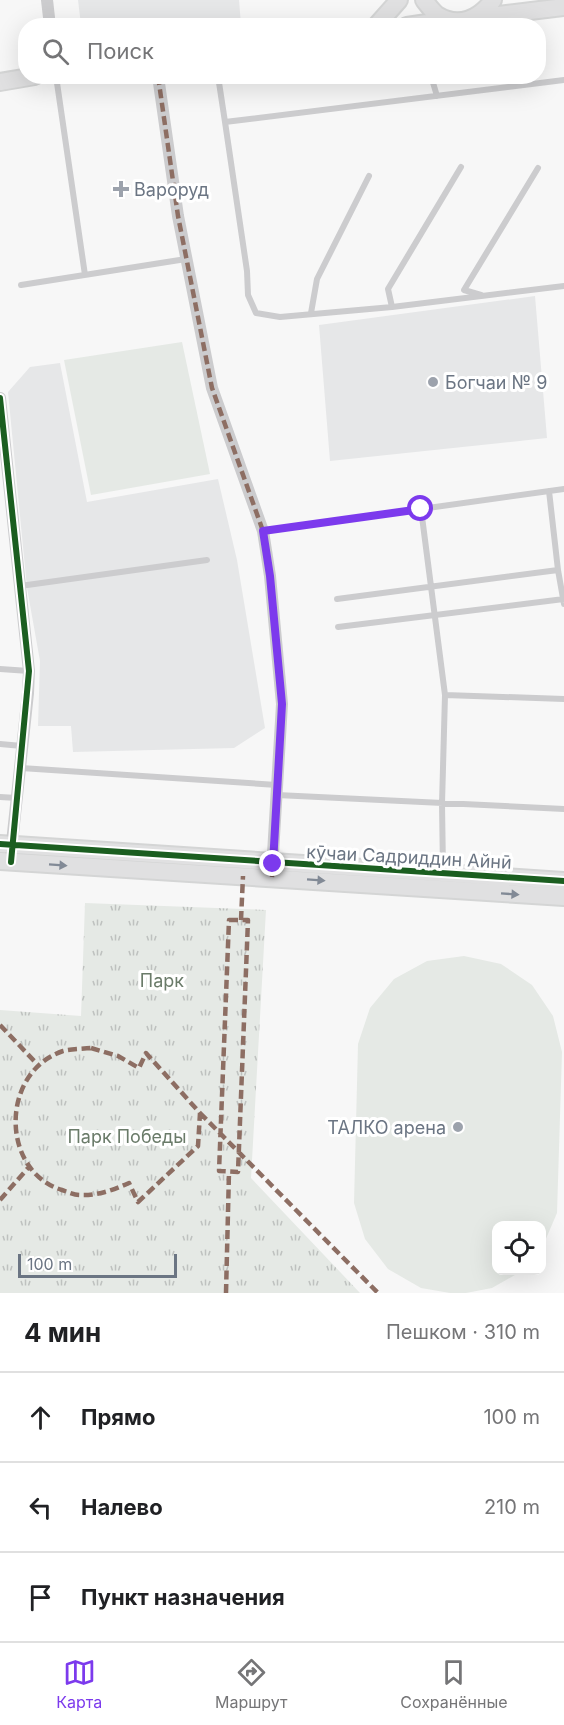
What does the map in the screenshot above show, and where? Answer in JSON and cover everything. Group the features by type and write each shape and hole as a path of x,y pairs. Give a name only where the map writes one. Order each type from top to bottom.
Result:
{"street":[{"path":"47,0 49,18"},
{"path":"383,18 399,0"},
{"path":"424,0 436,14 443,18"},
{"path":"473,18 484,12 493,0"},
{"path":"473,18 564,6"},
{"path":"0,82 18,79"},
{"path":"159,84 178,216 212,388 263,531 270,576 282,704 272,870"},
{"path":"0,398 29,671 17,798 6,853"},
{"name":"кӯчаи Садриддин Айнӣ","path":"6,853 272,870 564,897"},
{"name":"кӯчаи Садриддин Айнӣ","path":"272,870 443,874 564,881"}],"lane":[{"path":"546,82 564,80"},
{"path":"57,84 85,275"},
{"path":"219,84 247,271 248,295 256,313 280,318 564,286"},
{"path":"433,84 437,96"},
{"path":"225,122 532,84"},
{"path":"392,307 388,290 461,167"},
{"path":"485,296 464,290 538,168"},
{"path":"310,313 317,279 369,176"},
{"path":"21,285 186,259"},
{"path":"263,531 564,489"},
{"path":"549,491 564,604"},
{"path":"421,509 445,695 443,874"},
{"path":"20,586 207,560"},
{"path":"337,599 558,570"},
{"path":"338,627 564,599"},
{"path":"0,669 29,671"},
{"path":"445,695 564,699"},
{"path":"0,744 22,746"},
{"path":"20,768 442,804 564,808"},
{"path":"0,797 17,798"}],"shaded area":[{"path":"78,0 239,0 240,18 80,18"},
{"name":"Богчаи № 9","path":"535,296 547,438 330,461 319,325"},
{"path":"60,363 87,502 218,479 237,560 265,728 234,748 73,752 71,726 38,726 40,661 27,588 8,392 30,367"}],"green space":[{"path":"182,342 210,474 91,495 64,360"},
{"name":"Парк Победы","path":"85,903 266,910 251,1178 360,1293 0,1293 0,1010 81,1016"},
{"name":"ТАЛКО арена","path":"464,956 501,964 532,985 553,1016 562,1052 557,1213 546,1239 546,1221 492,1221 492,1275 515,1275 492,1288 466,1293 421,1288 388,1269 365,1239 354,1203 358,1044 370,1008 394,979 427,961"}],"marked path":[{"path":"159,84 178,216 212,388 263,531 270,576 282,704 272,877"},
{"path":"241,920 243,876"},
{"path":"229,920 248,920 238,1172 219,1171 229,920"},
{"path":"0,1025 38,1065"},
{"path":"91,1048 118,1056 139,1068 146,1053 200,1113 198,1146 138,1202 129,1183 93,1195 78,1195 62,1190 42,1179 27,1163 18,1143 16,1121 19,1099 28,1079 42,1062 63,1051 91,1048"},
{"path":"200,1113 378,1293"},
{"path":"0,1200 28,1168"},
{"path":"226,1293 229,1172"}],"cycle path":[{"path":"0,398 29,671 11,862"},
{"path":"0,844 564,881"}],"place":[{"name":"Вароруд","path":"121,189"},
{"name":"Богчаи № 9","path":"433,382"},
{"name":"ТАЛКО арена","path":"458,1127"}],"route":[{"path":"273,864 282,704 270,576 263,531 421,509"}],"park label":[{"name":"Парк","path":"162,980"}]}
